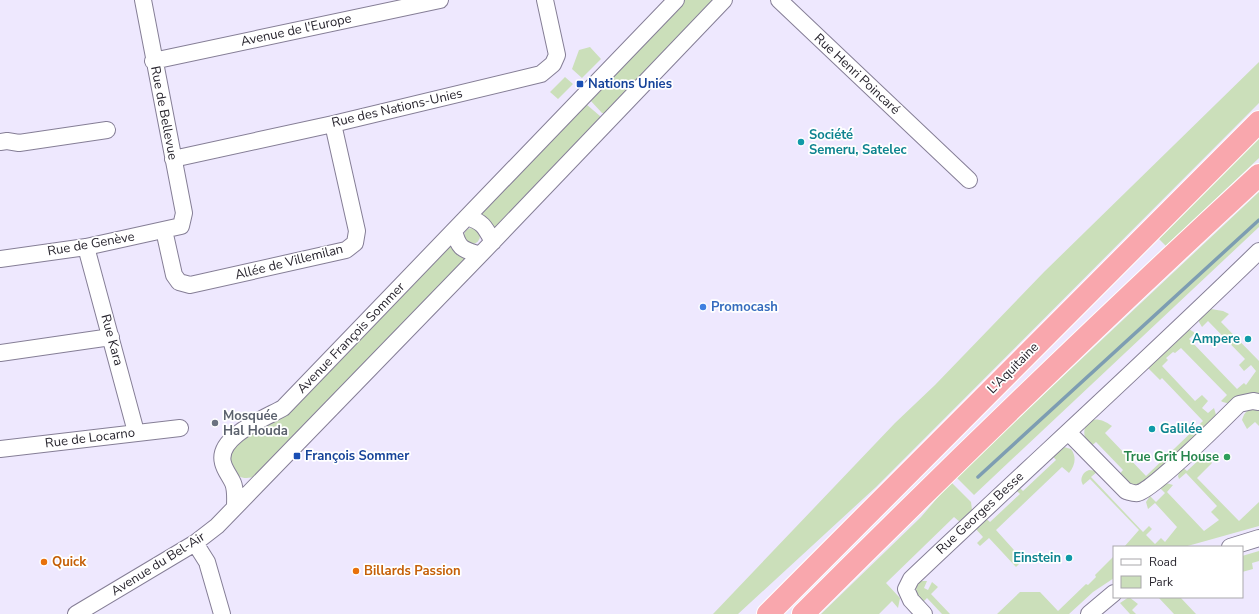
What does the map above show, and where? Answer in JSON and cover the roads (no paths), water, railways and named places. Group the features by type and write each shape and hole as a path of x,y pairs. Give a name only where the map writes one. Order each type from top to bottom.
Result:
{"highway":[{"name":"L'Aquitaine","path":"768,614 1259,122"},
{"name":"L'Aquitaine","path":"803,614 967,450 1113,310 1259,175"}],"street":[{"name":"Rue de Bellevue","path":"143,0 153,61 184,213 181,226"},
{"name":"Avenue de l'Europe","path":"153,61 440,0"},
{"name":"Rue des Nations-Unies","path":"173,159 333,124 541,74 553,64 557,55 545,0"},
{"path":"480,255 462,249 458,244 454,230 676,0"},
{"path":"234,507 252,491 493,242 724,0"},
{"name":"Rue Henri Poincaré","path":"779,0 970,180"},
{"name":"Allée de Villemilan","path":"164,230 174,275 179,282 190,285 346,250 355,243 357,231 333,124"},
{"path":"0,142 7,141 19,143 107,130"},
{"path":"467,217 479,221 485,227 493,242"},
{"name":"Rue de Genève","path":"0,259 86,247 181,226"},
{"name":"Avenue François Sommer","path":"234,507 235,494 223,462 223,450 234,436 283,408 454,230"},
{"name":"Rue Kara","path":"86,247 136,432"},
{"name":"Rue Georges Besse","path":"924,614 911,600 906,589 911,579 984,509 1189,319 1259,251"},
{"path":"0,353 111,337"},
{"path":"1068,432 1126,491 1139,493 1148,489 1166,473 1239,404 1253,401 1259,402"},
{"name":"Rue de Locarno","path":"0,449 180,428"},
{"path":"230,478 245,482 253,482 265,477"},
{"path":"230,478 252,491"},
{"name":"Avenue du Bel-Air","path":"76,614 195,543 217,526 234,507"},
{"path":"1233,546 1259,538"},
{"path":"195,543 207,562 222,614"},
{"path":"1089,614 1113,594"}],"waterway":[{"path":"978,477 1259,220"}],"place":[{"name":"Nations Unies","path":"580,84"},
{"name":"Société Semeru, Satelec","path":"801,142"},
{"name":"Promocash","path":"703,307"},
{"name":"Ampere","path":"1248,339"},
{"name":"Mosquée Hal Houda","path":"215,423"},
{"name":"Galilée","path":"1152,429"},
{"name":"François Sommer","path":"297,456"},
{"name":"True Grit House","path":"1227,457"},
{"name":"Einstein","path":"1069,558"},
{"name":"Quick","path":"44,562"},
{"name":"Billards Passion","path":"356,571"}]}
